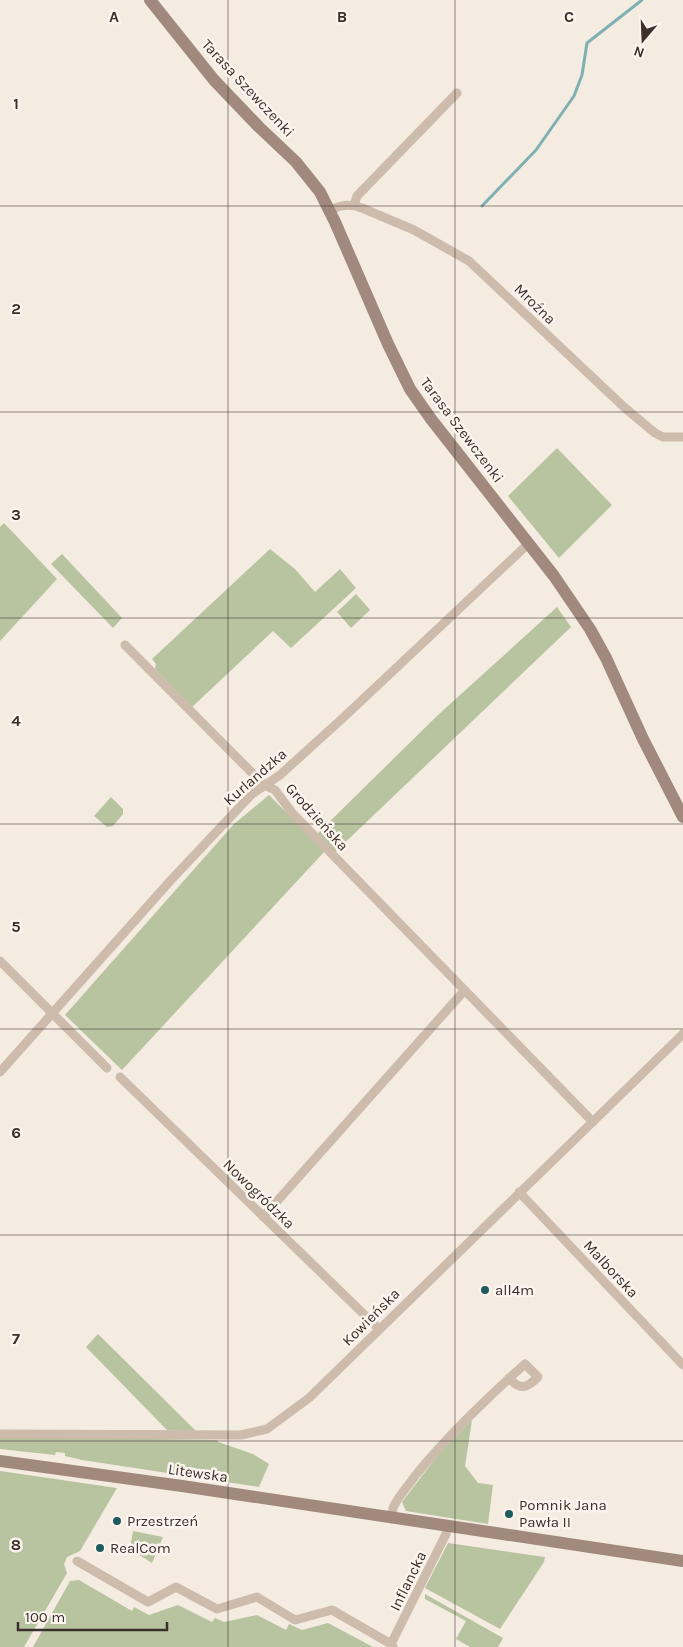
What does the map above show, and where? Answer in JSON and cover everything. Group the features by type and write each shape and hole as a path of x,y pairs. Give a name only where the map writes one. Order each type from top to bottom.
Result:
{"street":[{"name":"Tarasa Szewczenki","path":"150,0 214,80 296,162 320,192 410,390 568,597 599,645 683,817"},
{"path":"330,211 342,205 354,205 357,196 457,93"},
{"name":"Mroźna","path":"354,205 414,230 468,261 625,408 655,433 663,437 683,437"},
{"name":"Kurlandzka","path":"0,1072 231,814 252,794 280,774 348,714 528,544"},
{"name":"Grodzieńska","path":"125,645 264,785 275,790 293,814 593,1122"},
{"path":"0,961 107,1068"},
{"path":"263,1217 464,991"},
{"name":"Kowieńska","path":"0,1434 241,1435 263,1431 301,1405 683,1034"},
{"name":"Nowogródzka","path":"120,1077 378,1330"},
{"name":"Malborska","path":"519,1192 683,1364"},
{"path":"392,1519 394,1505 435,1450 509,1378"},
{"name":"Litewska","path":"0,1461 683,1561"},
{"name":"Inflancka","path":"392,1645 446,1534 447,1527"},
{"path":"77,1561 148,1602 176,1587 217,1609 257,1598 295,1620 332,1610 392,1645"}],"green space":[{"path":"557,448 612,505 559,558 508,496"},
{"path":"4,523 57,579 0,641 0,527"},
{"path":"270,549 295,569 315,592 340,569 356,588 291,648 273,631 192,707 155,669 156,664 152,659"},
{"path":"62,554 122,618 113,628 51,564"},
{"path":"356,594 370,610 351,628 337,612"},
{"path":"557,607 571,627 334,853 317,834 438,715"},
{"path":"269,795 325,851 122,1070 65,1015 234,824"},
{"path":"111,797 123,809 123,814 113,826 107,827 94,816"},
{"path":"98,1334 197,1432 167,1430 86,1347"},
{"path":"472,1420 465,1466 478,1483 493,1485 488,1524 406,1511 402,1502 438,1455"},
{"path":"0,1436 217,1440 218,1442 253,1454 269,1464 259,1487 82,1460 65,1456 65,1453 56,1452 55,1455 0,1449"},
{"path":"0,1471 117,1488 80,1551 67,1557 64,1564 67,1573 24,1647 0,1647"},
{"path":"133,1531 163,1537 152,1563 130,1549"},
{"path":"448,1543 545,1557 544,1562 500,1629 425,1588"},
{"path":"79,1580 132,1611 134,1607 149,1615 178,1605 212,1622 215,1618 224,1622 257,1615 286,1630 289,1624 302,1630 328,1623 373,1647 33,1647 70,1581"},
{"path":"425,1594 503,1638 498,1647 470,1647 456,1639 466,1621 425,1599"}],"waterway":[{"path":"482,206 536,150 574,96 582,75 587,43 642,0"}],"place":[{"name":"all4m","path":"485,1290"},
{"name":"Pomnik Jana Pawła II","path":"509,1514"},
{"name":"Przestrzeń","path":"117,1521"},
{"name":"RealCom","path":"100,1548"}]}
